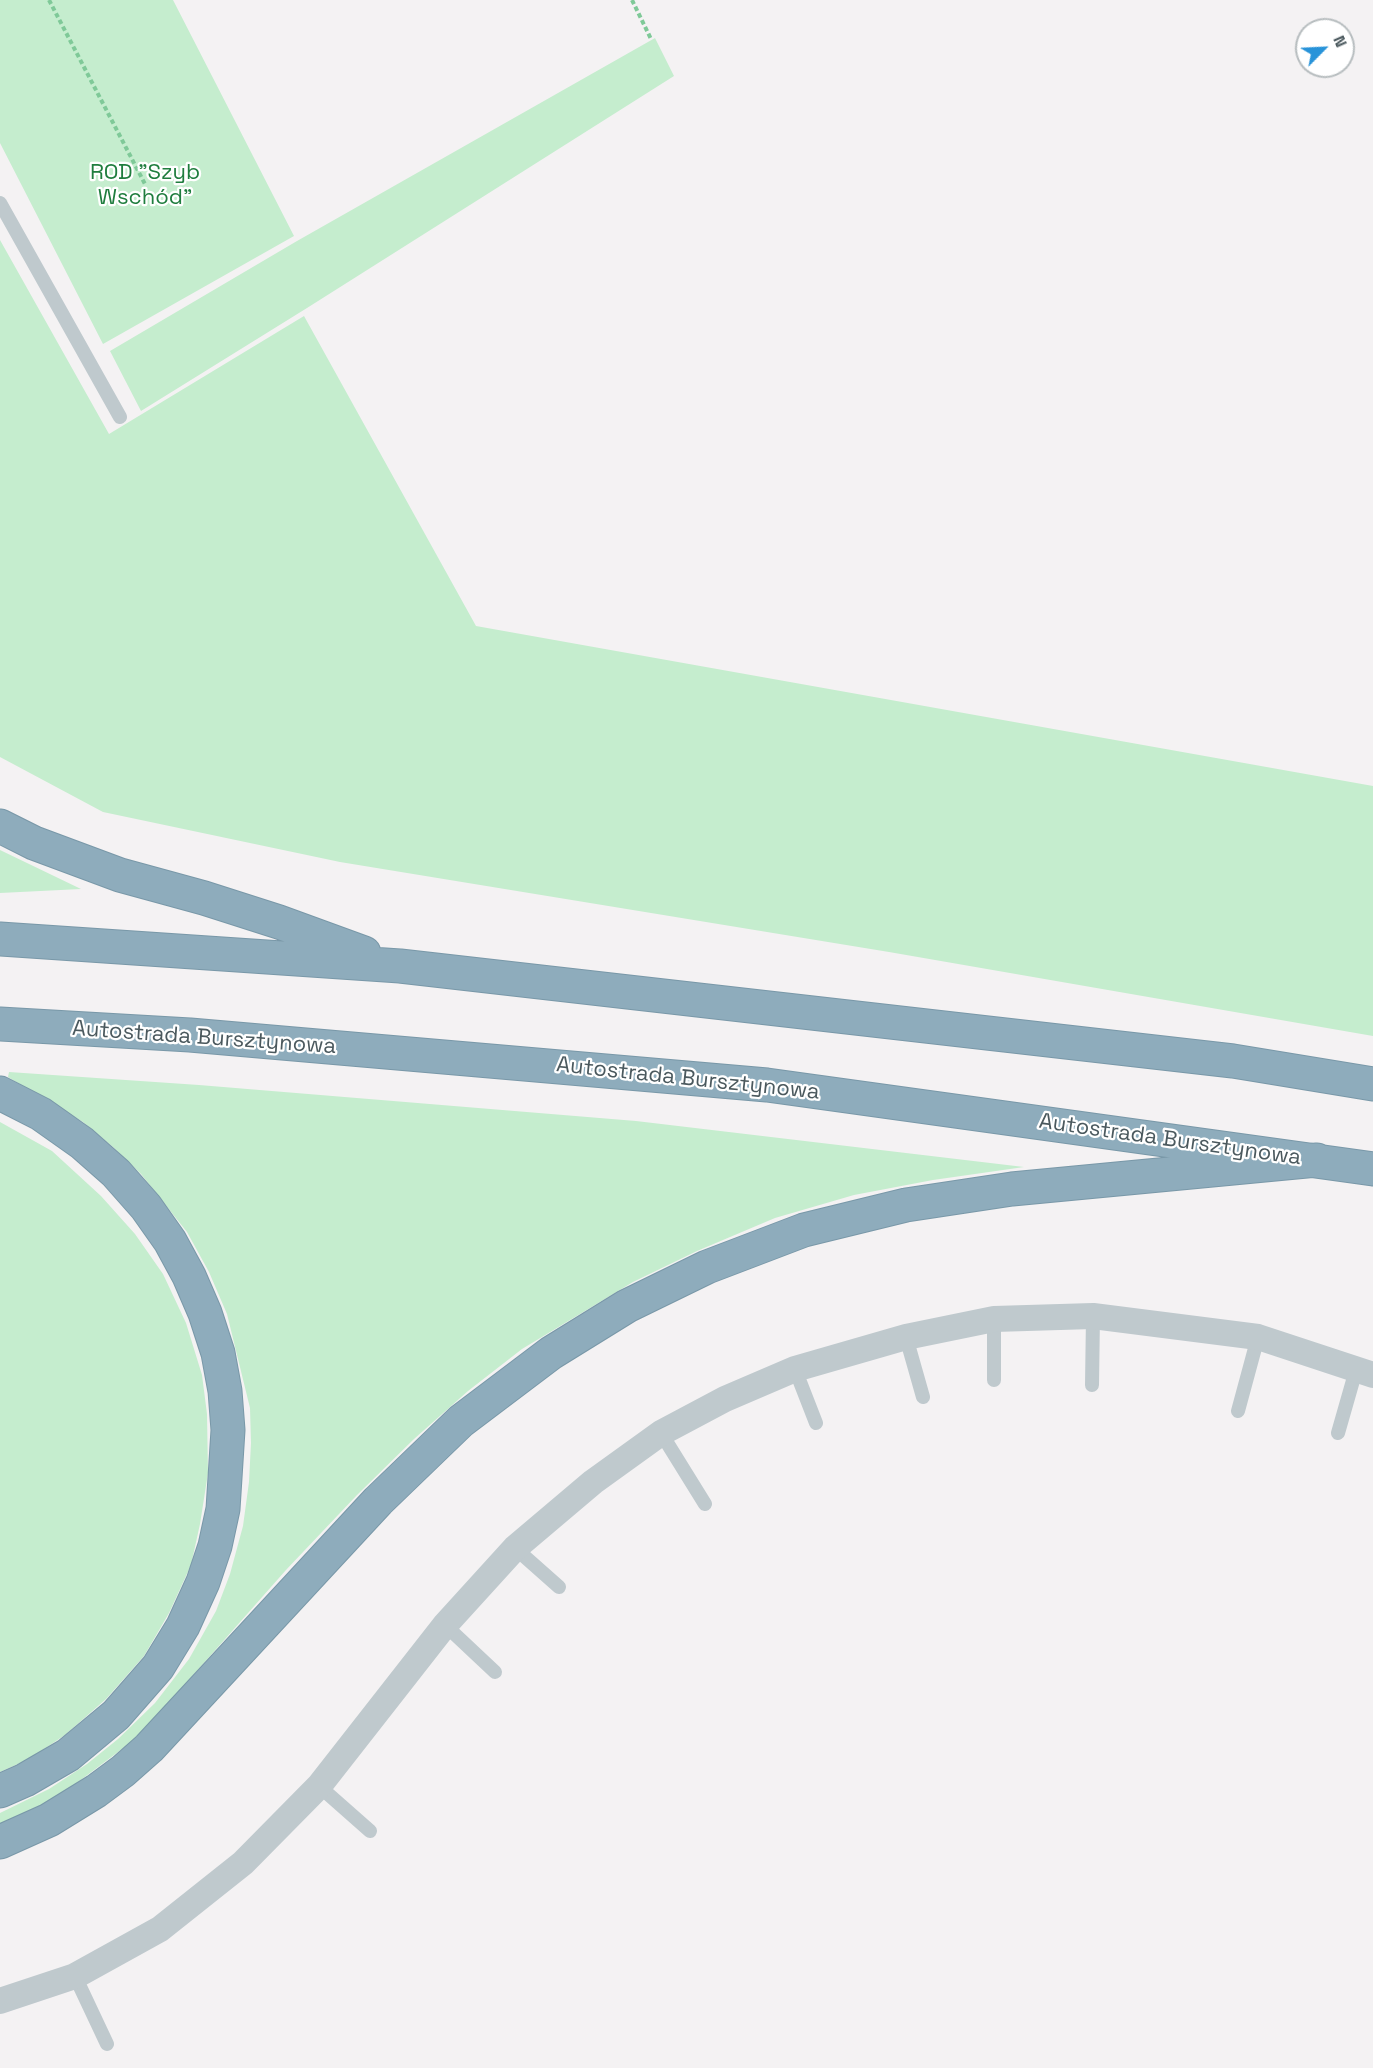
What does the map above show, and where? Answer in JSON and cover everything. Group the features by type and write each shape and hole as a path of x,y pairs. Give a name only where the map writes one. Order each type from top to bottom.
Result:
{"highway":[{"path":"0,826 34,843 120,875 279,922 400,966"},
{"path":"0,939 400,966 1233,1061 1373,1084"},
{"name":"Autostrada Bursztynowa","path":"0,1024 190,1035 767,1085 1373,1169"},
{"path":"0,1093 41,1114 82,1143 123,1181 146,1207 170,1241 206,1314 218,1353 225,1391 228,1430 223,1509 215,1546 203,1582 183,1626 158,1667 116,1715 68,1755 25,1780 0,1791"},
{"path":"0,1842 49,1820 123,1771 149,1748 378,1500 461,1421 551,1353 627,1306 707,1267 804,1230 906,1205 1012,1189 1317,1160"}],"street":[{"path":"0,2001 75,1976 160,1929 243,1863 318,1786 445,1625 515,1548 593,1482 661,1433 725,1399 795,1369 906,1337 994,1319 1093,1316 1258,1337 1365,1373"}],"lane":[{"path":"0,202 120,417"},
{"path":"1092,1385 1093,1316"},
{"path":"994,1319 994,1380"},
{"path":"906,1337 923,1397"},
{"path":"1239,1412 1258,1337"},
{"path":"795,1369 816,1423"},
{"path":"1338,1433 1365,1373"},
{"path":"661,1433 705,1504"},
{"path":"515,1548 559,1587"},
{"path":"445,1625 495,1672"},
{"path":"318,1786 370,1831"},
{"path":"75,1976 107,2044"}],"path":[{"path":"50,0 146,186"},
{"path":"632,0 651,39"}],"green space":[{"name":"ROD \"Szyb Wschód\"","path":"0,0 173,0 294,236 103,344 0,143"},
{"path":"655,38 674,76 141,411 110,351 297,241"},
{"path":"0,240 109,434 304,316 476,626 1373,786 1373,1036 889,952 340,862 103,812 0,757"},
{"path":"0,850 81,889 0,893"},
{"path":"9,1072 199,1085 636,1121 1024,1167 933,1180 854,1195 775,1218 697,1251 633,1282 522,1349 468,1391 414,1439 357,1495 130,1743 66,1791 0,1825 0,1813 49,1789 87,1764 118,1739 155,1703 189,1659 216,1611 230,1574 243,1526 251,1443 250,1408 227,1314 209,1272 187,1232 141,1174 113,1147 83,1122 8,1077"},
{"path":"0,1122 52,1151 101,1196 135,1234 163,1274 186,1323 202,1375 207,1414 208,1473 191,1565 169,1613 144,1656 106,1699 65,1735 29,1759 0,1772"}]}
